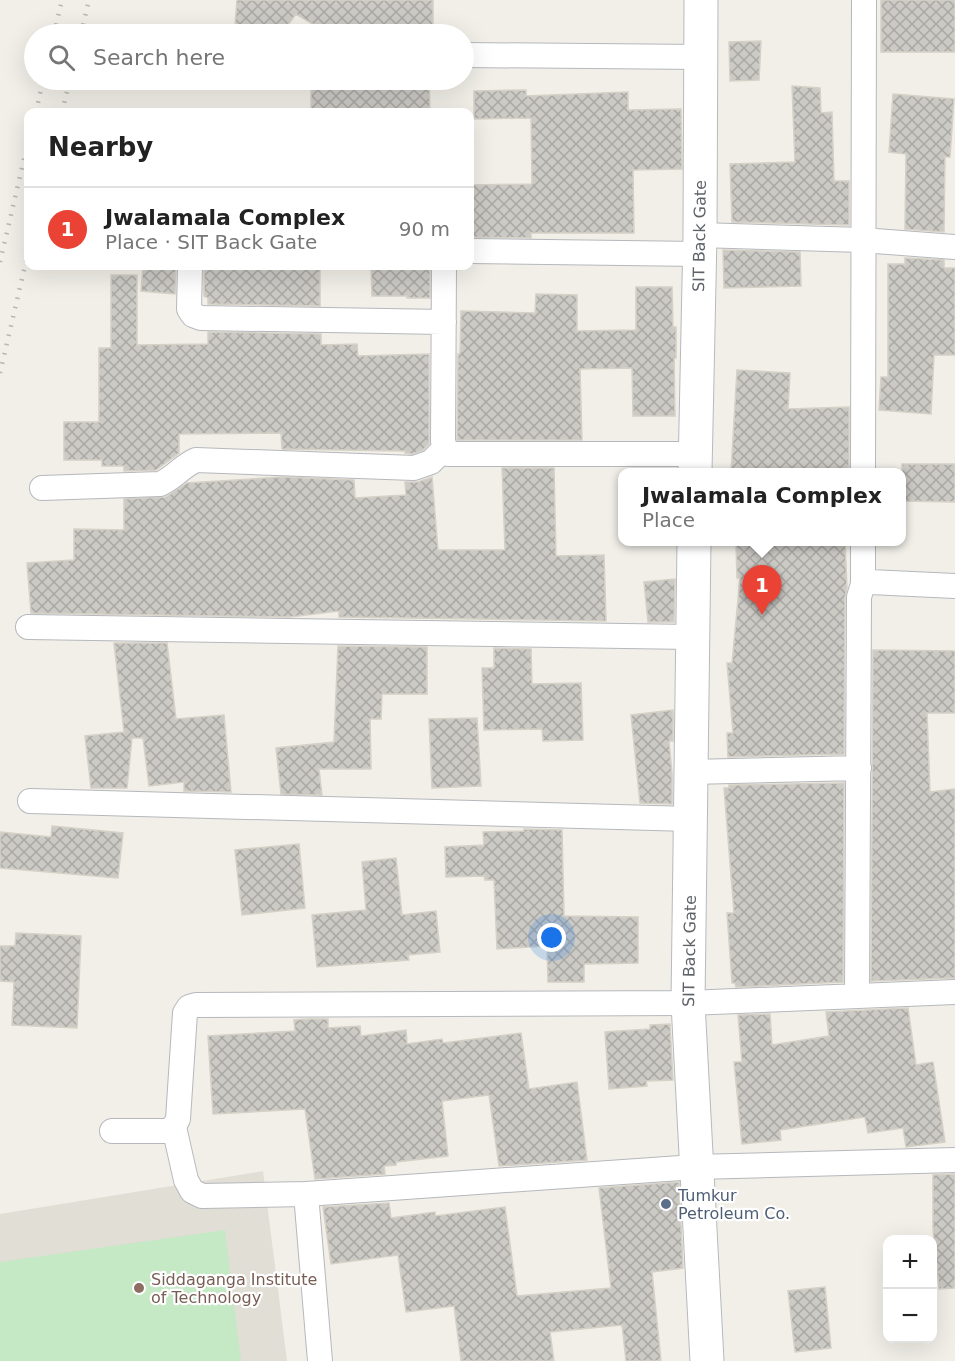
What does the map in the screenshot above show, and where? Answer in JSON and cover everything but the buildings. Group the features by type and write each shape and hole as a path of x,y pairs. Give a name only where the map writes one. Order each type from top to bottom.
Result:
{"street":[{"name":"SIT Back Gate","path":"696,463 701,0"},
{"path":"863,468 864,0"},
{"path":"474,55 701,57"},
{"path":"474,251 862,240 955,247"},
{"path":"190,270 189,309 193,315 201,318 444,322"},
{"path":"444,270 444,448 449,454 696,463"},
{"path":"42,488 160,484 171,479 186,465 196,460 414,468 431,462 444,448"},
{"name":"SIT Back Gate","path":"694,546 687,1003 707,1361"},
{"path":"857,995 859,597 863,584 863,546"},
{"path":"863,584 870,582 955,586"},
{"path":"28,627 692,637"},
{"path":"690,772 859,768"},
{"path":"30,801 690,819"},
{"path":"112,1131 167,1131 174,1127 178,1119 184,1013 189,1007 196,1005 687,1003 955,992"},
{"path":"174,1127 186,1180 192,1191 202,1196 306,1194 695,1167 955,1160"},
{"path":"306,1194 320,1361"}],"shaded area":[{"name":"Siddaganga Institute of Technology","path":"263,1171 287,1361 0,1361 0,1214"}],"green space":[{"path":"225,1230 241,1361 0,1361 0,1262"}],"railway":[{"path":"56,24 62,0"},
{"path":"83,24 89,0"},
{"path":"37,108 41,90"},
{"path":"63,108 68,90"},
{"path":"0,262 24,159"},
{"path":"0,373 24,270"}],"place":[{"name":"Jwalamala Complex","path":"762,615"},
{"name":"Tumkur Petroleum Co.","path":"666,1204"},
{"name":"Siddaganga Institute of Technology","path":"139,1288"}]}
